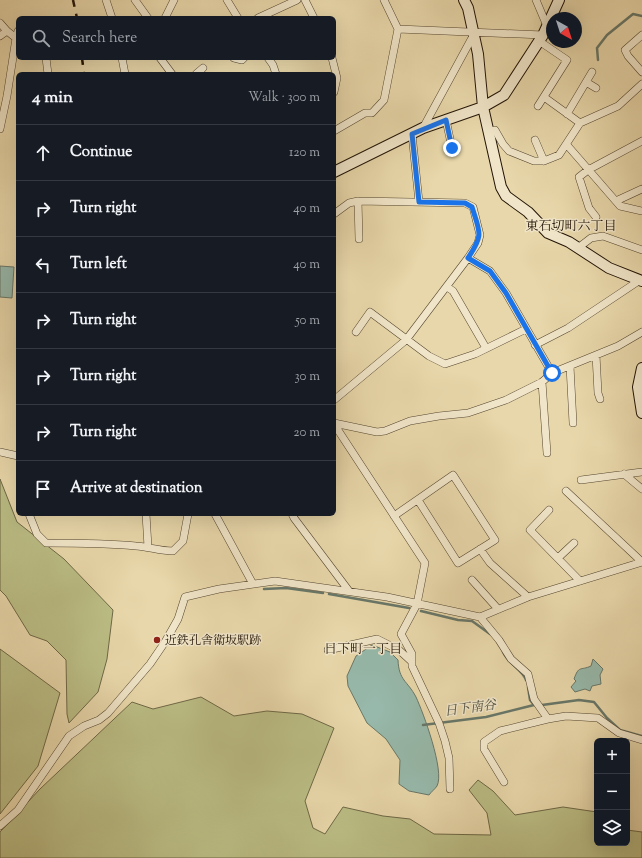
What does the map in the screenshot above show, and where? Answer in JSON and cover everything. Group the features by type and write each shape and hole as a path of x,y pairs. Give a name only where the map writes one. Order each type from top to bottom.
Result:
{"street":[{"path":"106,0 111,16"},
{"path":"135,0 147,16"},
{"path":"166,16 174,0"},
{"path":"227,0 237,16"},
{"path":"262,16 297,0"},
{"path":"305,0 313,16"},
{"path":"336,130 365,113 372,113 384,100 398,29 384,0"},
{"path":"464,0 468,8 472,33 478,54 483,107 488,131 501,187 506,196 528,212 548,233 578,248 608,268 641,280"},
{"path":"536,0 543,34 567,60 538,106"},
{"path":"336,171 423,128 483,107 504,95 543,34 560,0"},
{"path":"0,23 7,31 16,34"},
{"path":"398,29 472,33 543,34"},
{"path":"0,36 7,31"},
{"path":"423,128 472,33"},
{"path":"642,35 626,50 628,56 642,72"},
{"path":"0,129 16,40"},
{"path":"46,60 48,72"},
{"path":"122,60 125,72"},
{"path":"162,60 170,72"},
{"path":"269,60 275,72"},
{"path":"332,60 336,72"},
{"path":"198,72 203,68"},
{"path":"567,114 592,72"},
{"path":"586,82 596,88"},
{"path":"488,131 495,130 509,151 534,161 544,161 559,155 567,145 580,123 618,106 642,84"},
{"path":"544,97 580,123"},
{"path":"446,120 452,148"},
{"path":"412,134 419,202"},
{"path":"535,140 544,161"},
{"path":"596,217 589,208 578,177 642,141"},
{"path":"567,145 620,206 642,210"},
{"path":"616,201 642,189"},
{"path":"358,201 359,239"},
{"path":"336,213 349,203 358,201 465,203 472,207 480,235 478,243 468,258 406,340 336,398"},
{"path":"578,248 591,238 603,236 642,250"},
{"path":"468,258 490,271 506,293 552,373"},
{"path":"535,345 568,328 641,280"},
{"path":"447,286 452,291 486,348"},
{"path":"356,332 370,312 429,356 445,364 451,364 526,329"},
{"path":"336,424 377,432 385,431 410,421 468,413 506,400 542,382 552,373 618,346 642,332"},
{"path":"596,355 598,394 600,399"},
{"path":"570,366 573,423"},
{"path":"642,368 638,387 642,413"},
{"path":"542,382 547,453"},
{"path":"336,427 424,563 417,604 401,634 412,654 411,661"},
{"path":"0,452 16,456"},
{"path":"581,480 642,472"},
{"path":"624,474 642,489"},
{"path":"394,516 453,475 495,540 458,563 418,500"},
{"path":"0,826 18,810 69,736 84,726 99,720 108,713 150,664 178,619 185,598 219,589 275,581 349,591 480,617 528,597 642,562 566,491"},
{"path":"550,510 530,530 580,580"},
{"path":"30,516 37,534 46,543 105,543 148,547 162,551 173,551 184,541 188,516"},
{"path":"146,516 148,547"},
{"path":"216,516 253,584"},
{"path":"293,516 349,591"},
{"path":"558,558 574,543"},
{"path":"480,549 490,563 528,597"},
{"path":"472,580 498,609"},
{"path":"480,617 499,640 511,659 528,674 534,699 548,719"},
{"path":"328,650 377,639 399,650 411,661 438,722 449,758 450,788"},
{"path":"504,782 484,749 484,742 500,731 566,716 598,718 619,733 642,740"}],"green space":[{"path":"0,479 17,522 64,559 113,610 107,659 98,692 69,723 67,714 66,660 47,641 30,635 6,596 0,590"},
{"path":"0,649 60,693 38,766 0,814"},
{"path":"201,697 234,716 267,711 302,714 334,728 305,801 313,828 325,834 343,807 383,816 410,819 434,834 491,835 487,813 469,790 478,780 493,791 515,815 563,807 594,812 594,846 630,846 630,830 642,832 642,858 0,858 0,832 40,789 132,702 153,709"}],"shaded area":[{"path":"0,266 14,267 12,298 0,297"},
{"path":"372,645 390,652 398,660 400,672 413,691 423,715 436,755 439,778 437,786 429,795 409,791 399,784 400,760 386,739 367,723 348,686 347,676 356,656"},
{"path":"593,659 603,669 600,675 601,684 592,686 590,691 585,689 575,692 571,687 576,681 574,679 577,672 580,669 591,666"}],"waterway":[{"path":"598,60 597,48 607,35 633,14 642,16"},
{"path":"264,589 286,588 323,593"},
{"path":"329,594 409,608"},
{"path":"421,611 458,620 472,621 490,634"},
{"path":"503,652 522,673 526,680"},
{"name":"日下南谷","path":"423,725 486,717 534,705 530,700 528,687"},
{"name":"日下南谷","path":"542,705 579,700 594,702 607,718 620,730 642,736"}],"railway":[{"path":"73,0 77,16"},
{"path":"82,60 84,72"}],"place":[{"name":"近鉄孔舎衛坂駅跡","path":"157,640"}],"district":[{"name":"東石切町六丁目","path":"571,225"},
{"name":"日下町一丁目","path":"363,648"}],"route":[{"path":"452,148 446,120 423,128 412,134 419,202 465,203 472,207 480,235 478,243 468,258 490,271 506,293 552,373"}]}
